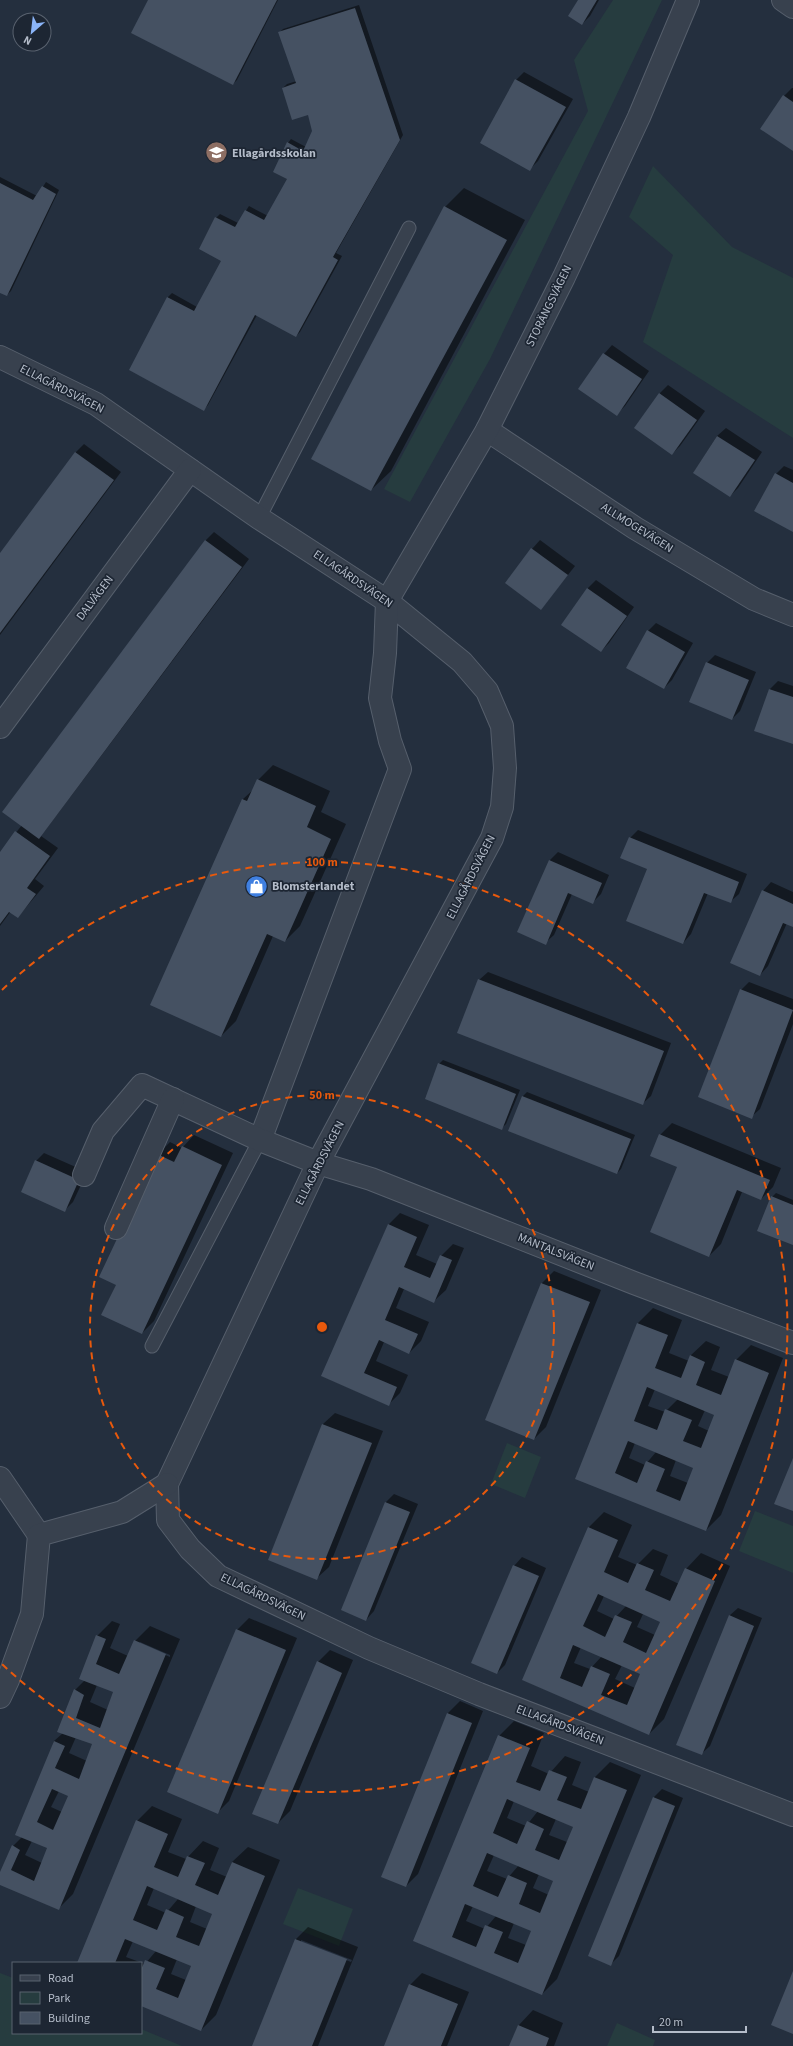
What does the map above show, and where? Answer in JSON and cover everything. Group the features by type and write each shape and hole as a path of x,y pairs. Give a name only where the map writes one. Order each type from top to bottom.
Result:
{"street":[{"name":"STORÄNGSVÄGEN","path":"387,601 488,430 567,270 639,117 688,0"},
{"path":"783,0 793,7"},
{"name":"ELLAGÅRDSVÄGEN","path":"0,357 96,404 259,518 387,601 462,662 487,691 502,726 505,768 502,807 492,838 318,1163 167,1484 168,1520 190,1549 218,1576 369,1648 479,1694 793,1815"},
{"name":"ALLMOGEVÄGEN","path":"488,430 642,532 754,599 793,615"},
{"name":"DALVÄGEN","path":"0,727 190,470"},
{"path":"260,1140 400,769 390,741 380,698 385,653 387,601"},
{"name":"MANTALSVÄGEN","path":"84,1175 103,1131 142,1085 260,1140 318,1163 371,1179 641,1286 793,1343"},
{"path":"116,1228 173,1099"},
{"path":"0,1478 39,1535 32,1614 8,1680 0,1697"},
{"path":"39,1535 122,1512 167,1484"}],"lane":[{"path":"259,518 410,228"},
{"path":"152,1346 260,1140"}],"green space":[{"path":"613,0 662,0 490,359 410,502 384,489 588,111 574,60"},
{"path":"653,166 732,247 793,278 793,438 643,342 673,255 629,217"},
{"path":"507,1443 541,1457 525,1498 491,1484"},
{"path":"755,1511 793,1526 793,1573 739,1551"},
{"path":"298,1888 353,1909 339,1946 283,1924"},
{"path":"0,1973 12,1978 12,2034 142,2034 142,2029 182,2046 0,2046"},
{"path":"617,2023 655,2040 653,2046 607,2046"}],"building":[{"path":"148,0 277,0 233,85 131,33"},
{"path":"578,0 597,0 582,25 568,16"},
{"path":"355,8 400,140 333,257 338,260 296,337 255,315 204,411 129,370 167,297 194,311 221,261 199,249 215,217 235,227 245,210 264,220 287,179 273,172 287,142 303,151 312,131 308,115 292,120 282,88 296,83 278,32"},
{"path":"515,79 566,107 530,171 480,143"},
{"path":"783,95 793,102 793,151 760,129"},
{"path":"0,183 33,200 42,186 56,194 7,296 0,293"},
{"path":"444,206 507,240 371,491 311,459"},
{"path":"603,353 642,379 617,416 578,389"},
{"path":"659,393 697,420 672,455 634,428"},
{"path":"717,436 755,460 730,497 693,473"},
{"path":"75,452 114,480 0,633 0,553"},
{"path":"775,473 793,483 793,532 754,511"},
{"path":"205,540 242,567 39,839 2,812"},
{"path":"531,548 568,575 541,610 505,583"},
{"path":"587,588 627,616 601,652 561,625"},
{"path":"647,630 685,652 664,689 626,668"},
{"path":"706,662 749,680 732,720 689,702"},
{"path":"769,689 793,697 793,744 754,731"},
{"name":"Blomsterlandet","path":"257,779 316,806 307,827 331,839 285,942 267,934 221,1037 150,1005 242,799 247,801"},
{"path":"15,831 50,856 27,888 36,894 18,918 9,912 0,924 0,852"},
{"path":"629,837 739,882 731,903 704,893 683,944 626,921 647,869 620,858"},
{"path":"549,860 602,883 593,904 568,893 546,945 517,932"},
{"path":"762,890 793,904 793,927 783,923 760,976 730,963"},
{"path":"478,979 664,1051 643,1105 457,1033"},
{"path":"740,989 793,1010 752,1119 698,1097"},
{"path":"438,1063 516,1094 502,1130 425,1099"},
{"path":"522,1096 631,1139 617,1174 508,1131"},
{"path":"659,1134 770,1180 761,1200 737,1190 709,1257 650,1232 677,1167 650,1156"},
{"path":"182,1146 222,1165 142,1334 101,1315 116,1285 99,1277 157,1154 174,1162"},
{"path":"35,1160 79,1180 65,1212 21,1192"},
{"path":"771,1196 793,1205 793,1245 757,1231"},
{"path":"388,1224 417,1237 404,1267 430,1278 440,1255 452,1260 434,1303 399,1287 385,1320 418,1334 409,1354 379,1340 364,1373 397,1387 389,1406 321,1376"},
{"path":"541,1283 590,1302 534,1440 485,1420"},
{"path":"637,1323 668,1335 655,1368 681,1378 690,1355 705,1362 696,1385 721,1395 735,1359 769,1373 706,1531 575,1479","holes":["647,1387 714,1415 701,1448 683,1441 692,1420 665,1409 657,1430 634,1421","628,1441 693,1468 680,1501 656,1491 665,1469 646,1461 637,1483 615,1473"]},
{"path":"322,1424 372,1443 317,1580 268,1560"},
{"path":"793,1458 793,1511 774,1504"},
{"path":"385,1502 410,1512 366,1621 341,1610"},
{"path":"588,1527 618,1540 604,1572 628,1583 637,1563 654,1570 645,1590 670,1601 685,1568 715,1581 649,1735 522,1680","holes":["598,1594 660,1622 646,1653 623,1642 632,1622 615,1615 605,1637 583,1626","573,1645 640,1674 627,1705 601,1695 610,1674 591,1666 582,1687 560,1678"]},
{"path":"513,1565 539,1576 497,1674 471,1663"},
{"path":"729,1615 754,1626 702,1755 676,1745"},
{"path":"236,1629 286,1650 218,1814 167,1792"},
{"path":"96,1635 106,1639 96,1664 119,1674 134,1640 166,1654 59,1910 0,1885 0,1872 12,1845 20,1850 11,1870 34,1881 47,1848 15,1835 54,1741 65,1746 55,1768 79,1779 92,1744 57,1732 74,1689 84,1695 76,1718 100,1728 113,1692 79,1679","holes":["52,1789 68,1796 53,1830 37,1822"]},
{"path":"317,1661 342,1673 278,1824 252,1814"},
{"path":"447,1713 472,1723 406,1887 381,1877"},
{"path":"498,1735 530,1748 516,1782 540,1791 549,1770 567,1777 557,1800 581,1809 594,1777 627,1790 542,1995 413,1941","holes":["507,1799 573,1827 559,1860 535,1850 544,1829 527,1821 517,1844 493,1833","487,1853 553,1881 540,1913 519,1904 527,1883 508,1875 498,1897 473,1886","465,1904 531,1931 518,1963 494,1953 503,1932 485,1925 476,1947 452,1937"]},
{"path":"653,1797 675,1806 611,1966 588,1956"},
{"path":"136,1820 168,1834 154,1867 178,1877 187,1856 205,1863 195,1885 218,1895 232,1862 265,1876 201,2031 142,2006 142,1968 145,1960 165,1968 156,1989 178,1998 191,1966 125,1939 115,1962 77,1962","holes":["147,1886 212,1914 199,1946 176,1937 184,1917 166,1909 157,1930 133,1920"]},
{"path":"295,1939 347,1959 312,2046 252,2046"},
{"path":"793,1971 793,2034 771,2025"},
{"path":"409,1984 458,2004 441,2046 384,2046"},
{"path":"518,2025 549,2038 546,2046 509,2046"}],"place":[{"name":"Ellagårdsskolan","path":"216,153"},
{"name":"Blomsterlandet","path":"256,886"}]}
